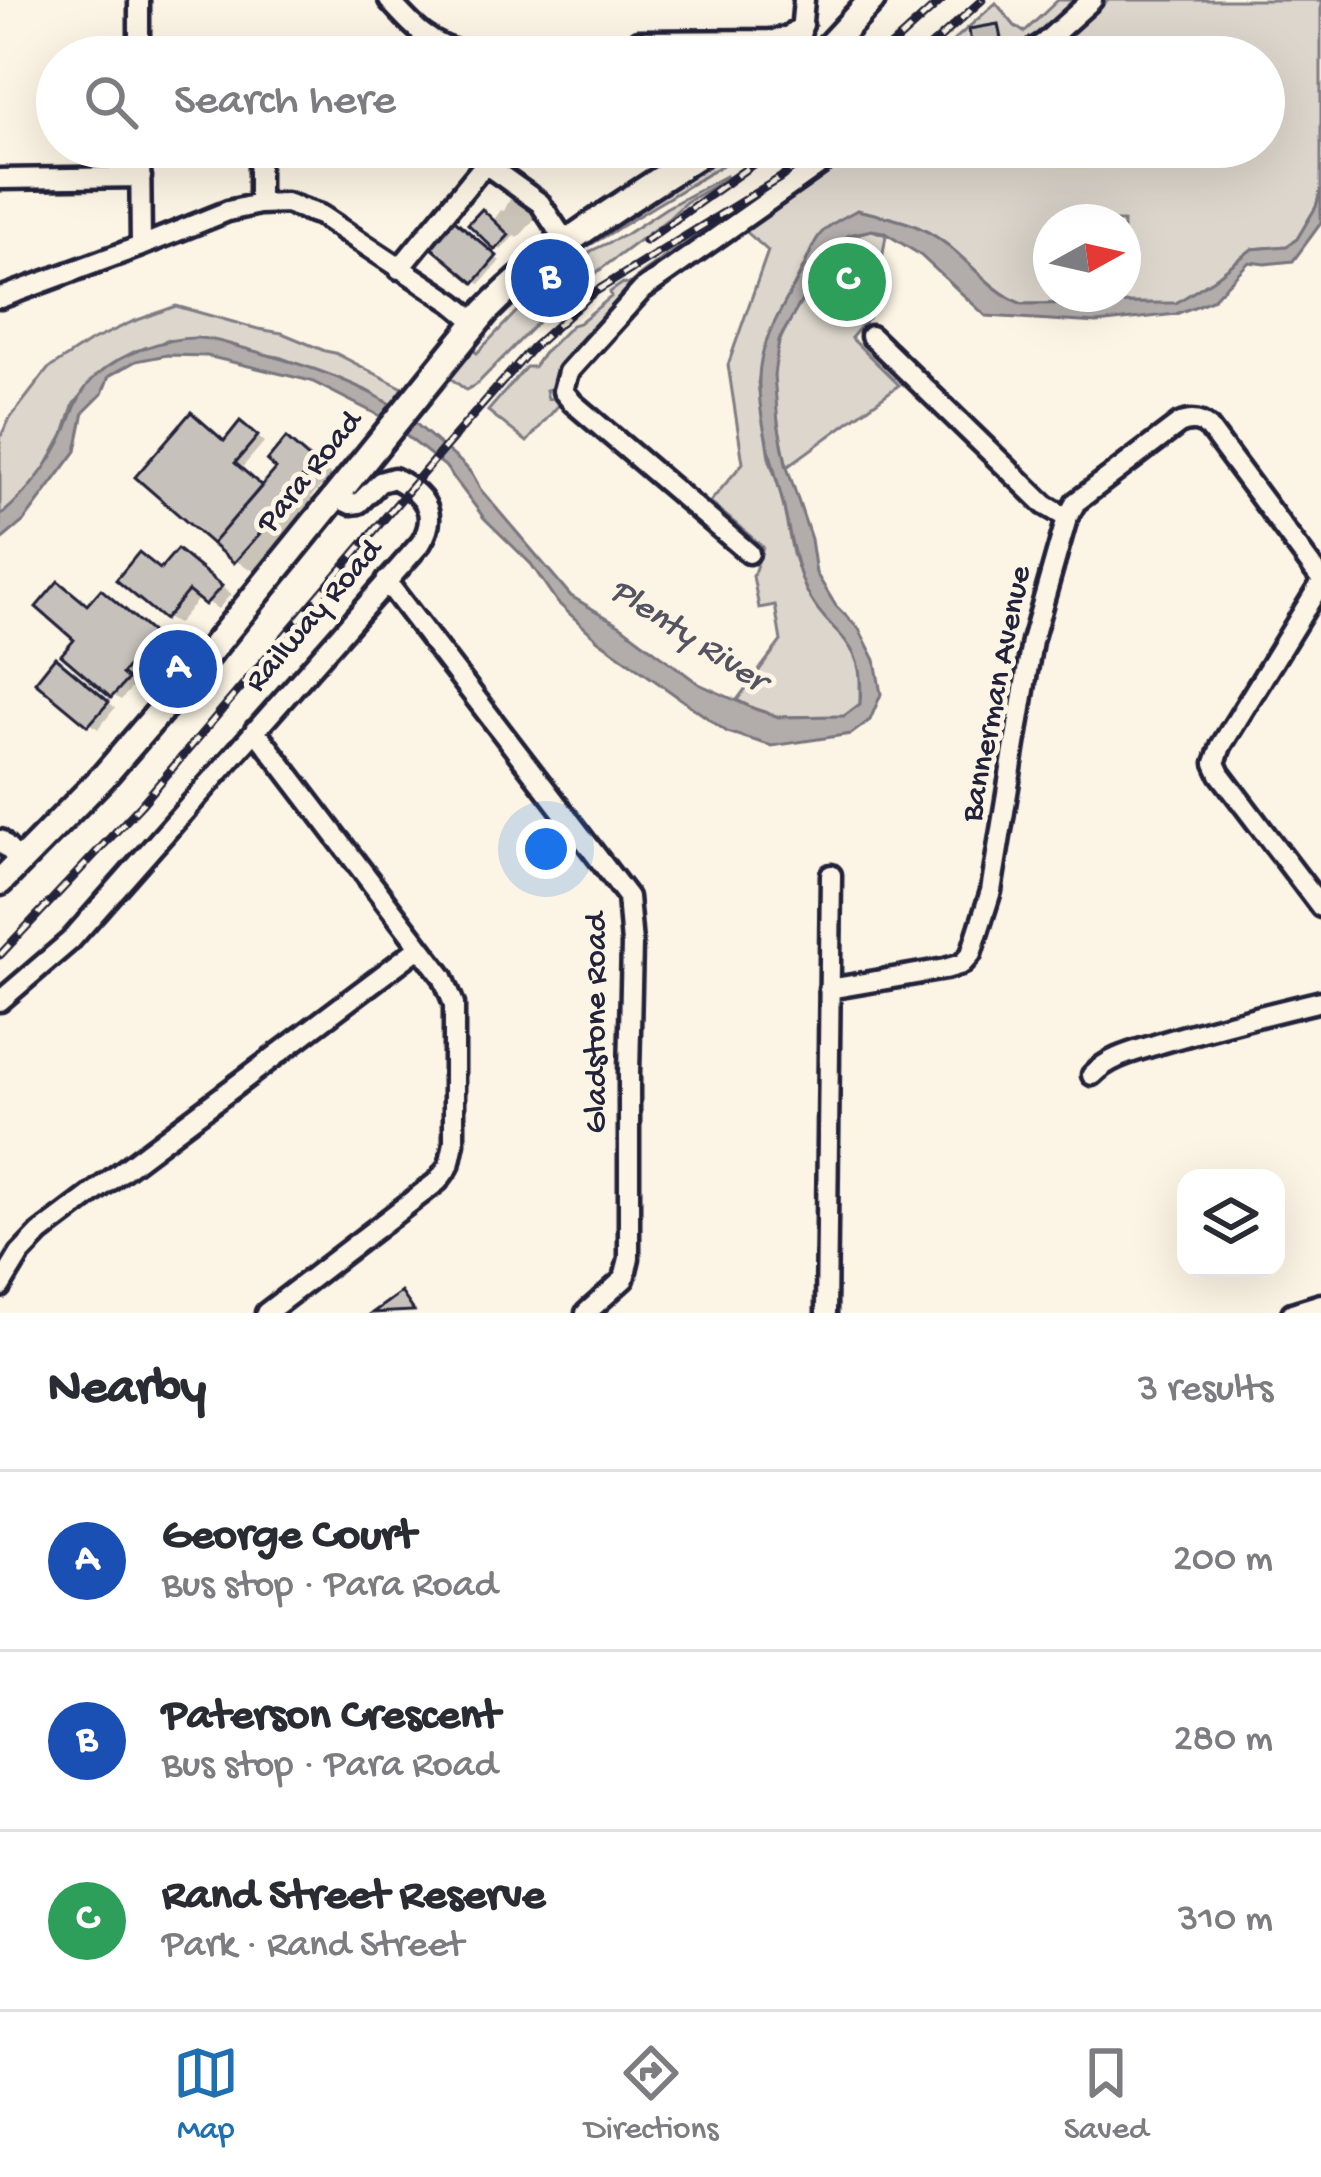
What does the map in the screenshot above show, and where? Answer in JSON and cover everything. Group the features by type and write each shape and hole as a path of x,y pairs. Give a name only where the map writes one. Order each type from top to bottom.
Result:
{"main road":[{"path":"815,36 851,0"},
{"path":"839,36 872,0"},
{"name":"Para Road","path":"0,882 147,727 476,322 510,288 567,244 679,168"}],"street":[{"path":"139,0 139,36"},
{"path":"389,0 423,36"},
{"path":"800,36 805,0"},
{"path":"1051,36 1092,0"},
{"path":"789,36 803,25"},
{"path":"140,168 141,246"},
{"path":"259,168 259,204"},
{"path":"399,269 481,168"},
{"path":"490,168 540,203 567,244"},
{"path":"749,553 556,393 568,372 642,290 815,168"},
{"path":"0,178 140,177"},
{"path":"0,298 228,211 286,203 320,215 476,322"},
{"path":"871,336 1045,505 1067,518 1076,502 1180,424 1194,421 1209,428 1321,581 1216,758 1220,774 1321,908"},
{"name":"Railway Road","path":"0,1001 70,941 424,538 428,509 394,478 380,482 359,503 334,496"},
{"name":"Bannerman Avenue","path":"830,989 946,969 962,964 971,954 991,890 1032,641 1067,518"},
{"name":"Gladstone Road","path":"386,581 624,890 630,904 629,1258 624,1279 586,1313"},
{"path":"255,730 443,977 454,1004 454,1143 449,1166 438,1181 266,1313"},
{"path":"0,840 21,862"},
{"path":"826,1313 830,876"},
{"path":"0,1287 20,1253 40,1233 420,946"},
{"path":"1091,1075 1108,1061 1148,1047 1321,1001"},
{"path":"1292,1313 1321,1304"}],"shaded area":[{"path":"1058,0 1081,0 1042,36 959,36 996,3 1024,32"},
{"path":"1108,0 1321,0 1321,189 1316,207 1297,239 1287,246 1252,249 1177,303 1141,303 1141,204 1033,204 1033,304 1022,304 1001,292 946,244 904,222 857,210 819,236 767,339 758,383 769,458 806,590 860,663 860,704 845,716 779,717 737,700 781,641 775,605 759,608 753,576 763,547 710,502 743,463 728,365 768,251 741,227 827,168 1285,168 1285,36 1066,36"},
{"path":"697,168 718,168 573,256"},
{"path":"727,175 585,281 576,269 591,251"},
{"path":"788,178 744,209 561,371 554,388 546,390 548,399 563,400 527,442 488,411 526,367 534,367 572,325 611,297 610,292 623,283 628,285"},
{"path":"1321,189 1321,223 1293,261 1249,262 1212,300 1176,314 1097,323 986,316 919,254 883,232 849,235 830,251 779,340 774,375 786,464 811,539 816,573 836,606 859,629 875,660 881,694 870,720 851,734 772,746 727,732 598,640 557,602 531,564 484,518 445,466 382,417 311,381 207,356 167,355 136,361 109,376 102,394 84,412 76,451 24,521 0,541 0,516 46,466 82,393 97,375 131,353 159,343 215,340 336,377 395,407 468,469 571,596 621,626 699,684 779,717 844,716 860,704 857,663 813,602 800,574 759,394 760,364 768,336 823,232 857,210 904,222 936,237 1011,299 1033,304 1033,312 1141,312 1141,303 1176,303 1252,249 1287,246 1297,239"},
{"path":"872,230 886,235 874,311 851,338 899,385 787,467 774,385 781,338 836,247"},
{"path":"573,273 582,283 558,304 549,304 549,311 477,384 466,390 446,375 468,347 477,353 520,308 558,290"},
{"path":"176,306 282,333 335,353 403,388 392,405 364,389 279,357 166,340 135,351 74,403 45,468 24,496 0,516 0,438 48,369 89,342"}],"building":[{"path":"998,24 1000,36 970,36 969,29"},
{"path":"482,209 509,235 495,250 468,224"},
{"path":"450,216 497,256 474,283 427,244"},
{"path":"191,412 224,441 240,421 258,436 235,463 262,486 212,544 135,477"},
{"path":"286,438 318,466 295,485 299,489 234,563 212,544 276,469 267,461"},
{"path":"177,549 222,586 205,605 188,591 164,620 116,580 139,552 160,569"},
{"path":"58,581 87,605 101,589 155,635 122,674 128,679 111,698 61,655 74,640 36,607"},
{"path":"55,657 109,702 88,726 35,682"},
{"path":"401,1292 414,1311 372,1313"}],"railway":[{"path":"902,36 942,0"},
{"path":"942,36 982,0"},
{"path":"645,241 748,168"},
{"path":"0,955 141,805 533,347 593,293 793,168"}],"place":[{"name":"Paterson Crescent","path":"550,278"},
{"name":"Rand Street Reserve","path":"847,282"},
{"name":"George Court","path":"178,669"}],"water label":[{"name":"Plenty River","path":"687,637"}]}
